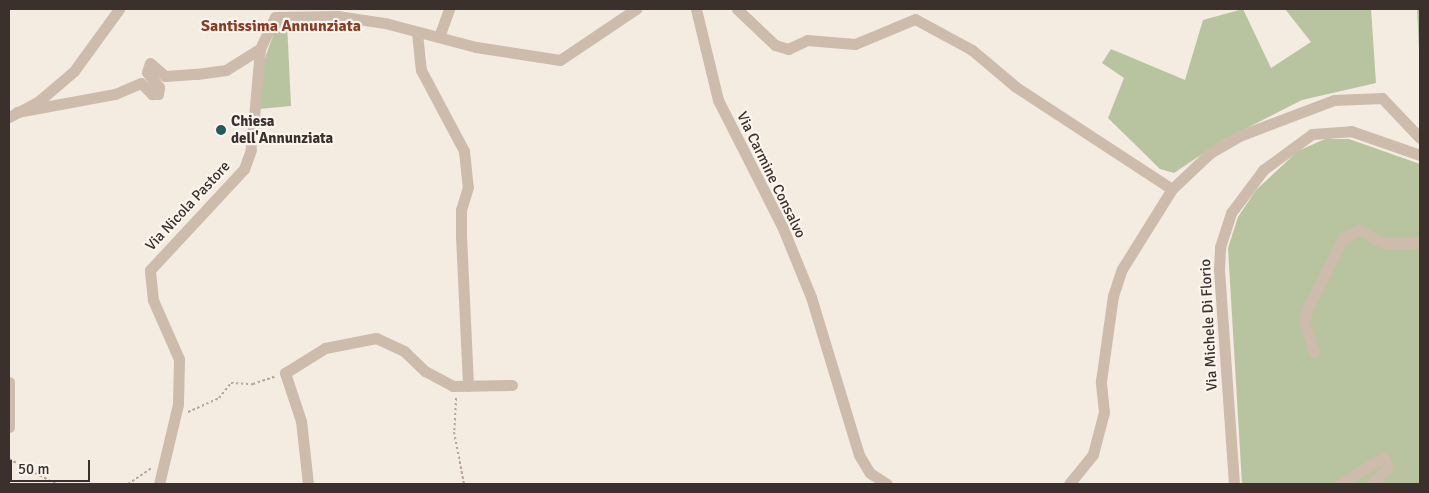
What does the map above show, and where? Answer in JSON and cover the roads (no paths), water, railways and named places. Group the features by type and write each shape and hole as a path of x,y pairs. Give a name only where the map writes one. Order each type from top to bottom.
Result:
{"street":[{"path":"13,114 74,71 118,9"},
{"path":"440,34 450,9"},
{"path":"252,129 260,49 274,13 337,16 417,33 440,34 476,47 560,60 636,9"},
{"name":"Via Carmine Consalvo","path":"696,9 718,100 782,226 811,297 859,456 870,473 887,484"},
{"path":"737,9 775,45 788,48 807,40 855,44 915,14 972,50 1016,87 1172,189"},
{"path":"417,33 421,70 464,150 468,187 461,210 462,386"},
{"path":"13,114 115,94 141,82 152,94 158,94 159,87 147,72 150,63 166,76 197,74 226,70 260,49"},
{"path":"1069,484 1093,454 1104,412 1101,381 1113,296 1122,269 1172,189 1210,154 1239,136 1334,100 1382,98 1420,138"},
{"name":"Via Michele Di Florio","path":"1234,484 1219,270 1220,247 1231,213 1264,170 1312,134 1351,131 1420,155"},
{"name":"Via Nicola Pastore","path":"159,484 178,404 179,358 153,300 150,270 244,169 251,150"},
{"path":"1314,352 1304,322 1307,309 1343,238 1359,230 1383,243 1420,243"},
{"path":"308,484 301,421 285,373 325,348 376,338 404,351 440,381 462,386 512,385"},
{"path":"9,382 9,427"},
{"path":"1338,484 1384,458 1388,468 1371,484"}],"tunnel":[{"path":"251,150 253,129"}],"place":[{"name":"Chiesa dell'Annunziata","path":"221,130"}],"district":[{"name":"Santissima Annunziata","path":"281,26"}]}
